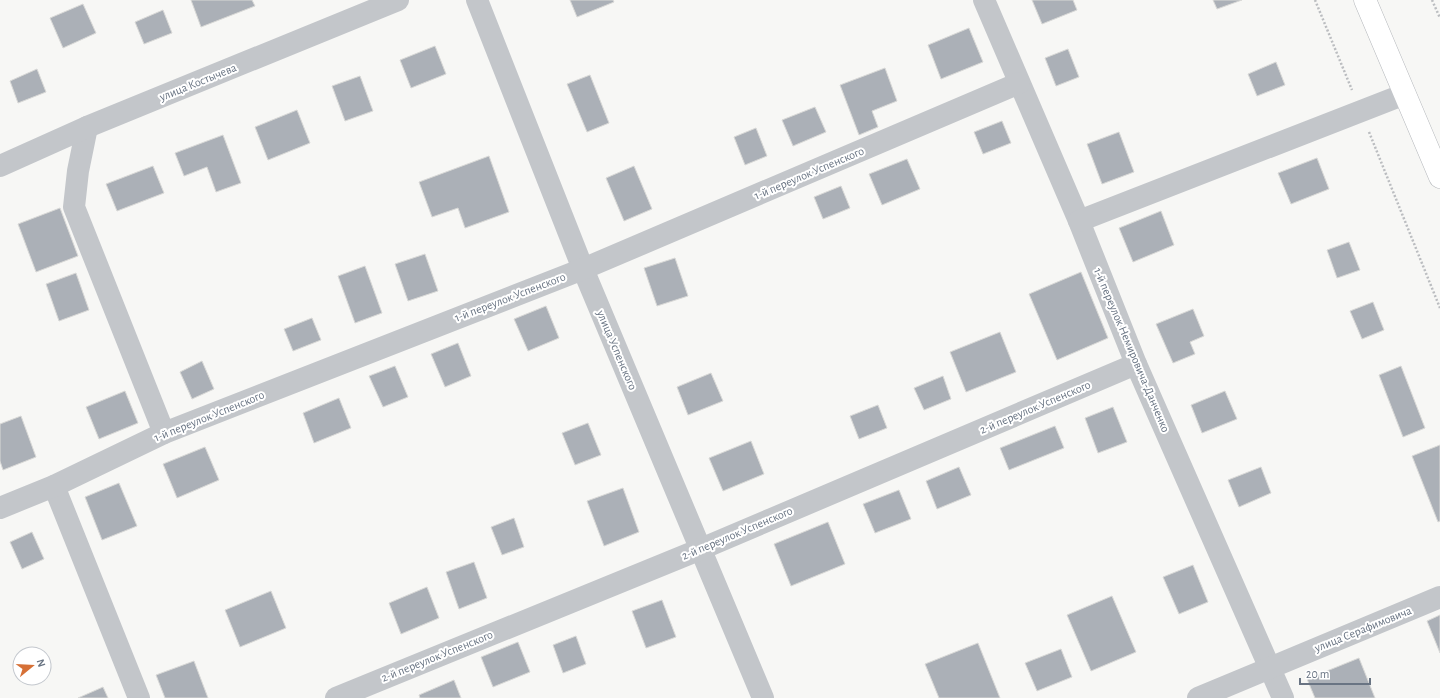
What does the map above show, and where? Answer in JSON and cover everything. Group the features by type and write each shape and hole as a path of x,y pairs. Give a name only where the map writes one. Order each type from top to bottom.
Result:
{"main road":[{"path":"1366,0 1440,177"}],"street":[{"name":"улица Костычева","path":"0,166 87,127 398,0"},
{"name":"улица Успенского","path":"477,0 583,269 763,698"},
{"name":"1-й переулок Немировича-Данченко","path":"984,0 1079,221 1136,364 1283,698"},
{"name":"1-й переулок Успенского","path":"0,508 54,486 164,433 583,269 1019,84"},
{"path":"1079,221 1362,113 1405,94"},
{"path":"87,127 78,171 74,207 164,433"},
{"name":"2-й переулок Успенского","path":"336,698 701,549 1136,364"},
{"path":"54,486 139,698"},
{"name":"улица Серафимовича","path":"1198,698 1440,597"}],"path":[{"path":"1315,0 1440,308"},
{"path":"1432,0 1440,18"}],"building":[{"path":"191,0 252,0 255,6 201,27"},
{"path":"570,0 613,0 614,2 577,17"},
{"path":"1032,0 1073,0 1077,10 1042,24"},
{"path":"1213,0 1242,0 1217,9"},
{"path":"83,4 96,33 63,48 50,18"},
{"path":"163,10 172,33 144,44 135,22"},
{"path":"969,28 983,62 941,79 928,45"},
{"path":"435,46 446,74 411,88 400,60"},
{"path":"1068,49 1079,77 1056,86 1045,58"},
{"path":"1276,62 1285,85 1257,96 1248,74"},
{"path":"885,68 897,101 872,111 878,127 859,135 840,85"},
{"path":"37,69 46,92 18,103 10,81"},
{"path":"590,75 609,123 587,132 567,84"},
{"path":"360,76 373,111 345,121 332,86"},
{"path":"815,107 826,132 793,146 782,120"},
{"path":"297,110 310,143 268,160 255,127"},
{"path":"1002,121 1011,143 983,154 974,132"},
{"path":"756,128 767,156 745,165 734,137"},
{"path":"1119,132 1134,172 1102,184 1087,144"},
{"path":"223,135 241,183 216,192 207,167 184,176 175,153"},
{"path":"489,156 509,212 465,228 458,208 432,217 419,182"},
{"path":"1317,158 1329,189 1291,204 1278,173"},
{"path":"907,159 920,189 882,205 869,174"},
{"path":"153,166 164,193 117,211 106,184"},
{"path":"634,166 652,209 624,221 606,178"},
{"path":"841,186 850,208 823,219 814,197"},
{"path":"60,208 78,256 36,272 18,224"},
{"path":"1161,211 1174,245 1133,262 1119,228"},
{"path":"1349,242 1360,270 1337,278 1327,250"},
{"path":"425,254 438,291 408,301 395,264"},
{"path":"675,258 688,296 657,306 644,268"},
{"path":"365,266 382,313 355,323 338,276"},
{"path":"1081,272 1108,338 1057,360 1029,294"},
{"path":"76,273 89,310 59,321 46,284"},
{"path":"1373,302 1384,330 1362,339 1350,311"},
{"path":"546,306 559,338 528,351 514,319"},
{"path":"1193,309 1204,336 1190,342 1195,354 1173,363 1156,324"},
{"path":"312,318 321,340 293,351 284,329"},
{"path":"1000,332 1016,372 966,392 950,352"},
{"path":"458,343 471,376 445,387 431,354"},
{"path":"202,361 214,389 192,399 180,372"},
{"path":"395,366 408,397 383,407 369,376"},
{"path":"1401,366 1425,428 1403,437 1379,375"},
{"path":"711,373 723,401 688,415 677,387"},
{"path":"943,376 951,399 924,410 914,388"},
{"path":"125,391 138,423 99,439 86,407"},
{"path":"1225,391 1237,419 1202,433 1191,405"},
{"path":"339,398 351,428 314,443 303,413"},
{"path":"878,405 887,428 859,439 850,416"},
{"path":"1113,407 1127,442 1098,453 1085,418"},
{"path":"21,416 36,457 3,470 0,461 0,424"},
{"path":"588,423 601,455 575,465 562,433"},
{"path":"1055,426 1064,448 1009,470 1000,448"},
{"path":"751,441 764,474 723,491 709,458"},
{"path":"1440,445 1440,521 1438,522 1412,456"},
{"path":"205,447 219,480 177,498 163,464"},
{"path":"959,467 971,495 937,509 926,481"},
{"path":"1261,467 1271,493 1239,507 1228,480"},
{"path":"119,483 137,526 102,540 85,497"},
{"path":"623,488 639,532 604,546 587,501"},
{"path":"899,490 911,519 875,533 863,504"},
{"path":"514,518 524,547 502,555 491,527"},
{"path":"828,522 845,564 791,586 774,544"},
{"path":"32,532 44,559 22,569 10,542"},
{"path":"474,562 487,598 459,609 446,572"},
{"path":"1193,565 1208,602 1179,614 1163,577"},
{"path":"427,587 439,618 401,634 389,603"},
{"path":"271,591 286,628 240,647 225,610"},
{"path":"1112,596 1136,652 1091,671 1067,615"},
{"path":"662,600 676,637 646,648 632,611"},
{"path":"1440,615 1440,653 1427,621"},
{"path":"576,636 586,664 563,673 553,645"},
{"path":"518,642 530,672 493,687 481,657"},
{"path":"978,643 1000,698 939,698 925,664"},
{"path":"1061,649 1072,677 1037,691 1025,663"},
{"path":"1359,658 1375,698 1315,698 1307,679"},
{"path":"194,661 208,698 165,698 156,675"},
{"path":"454,680 461,698 420,698 419,695"},
{"path":"103,687 108,698 78,698"}]}
